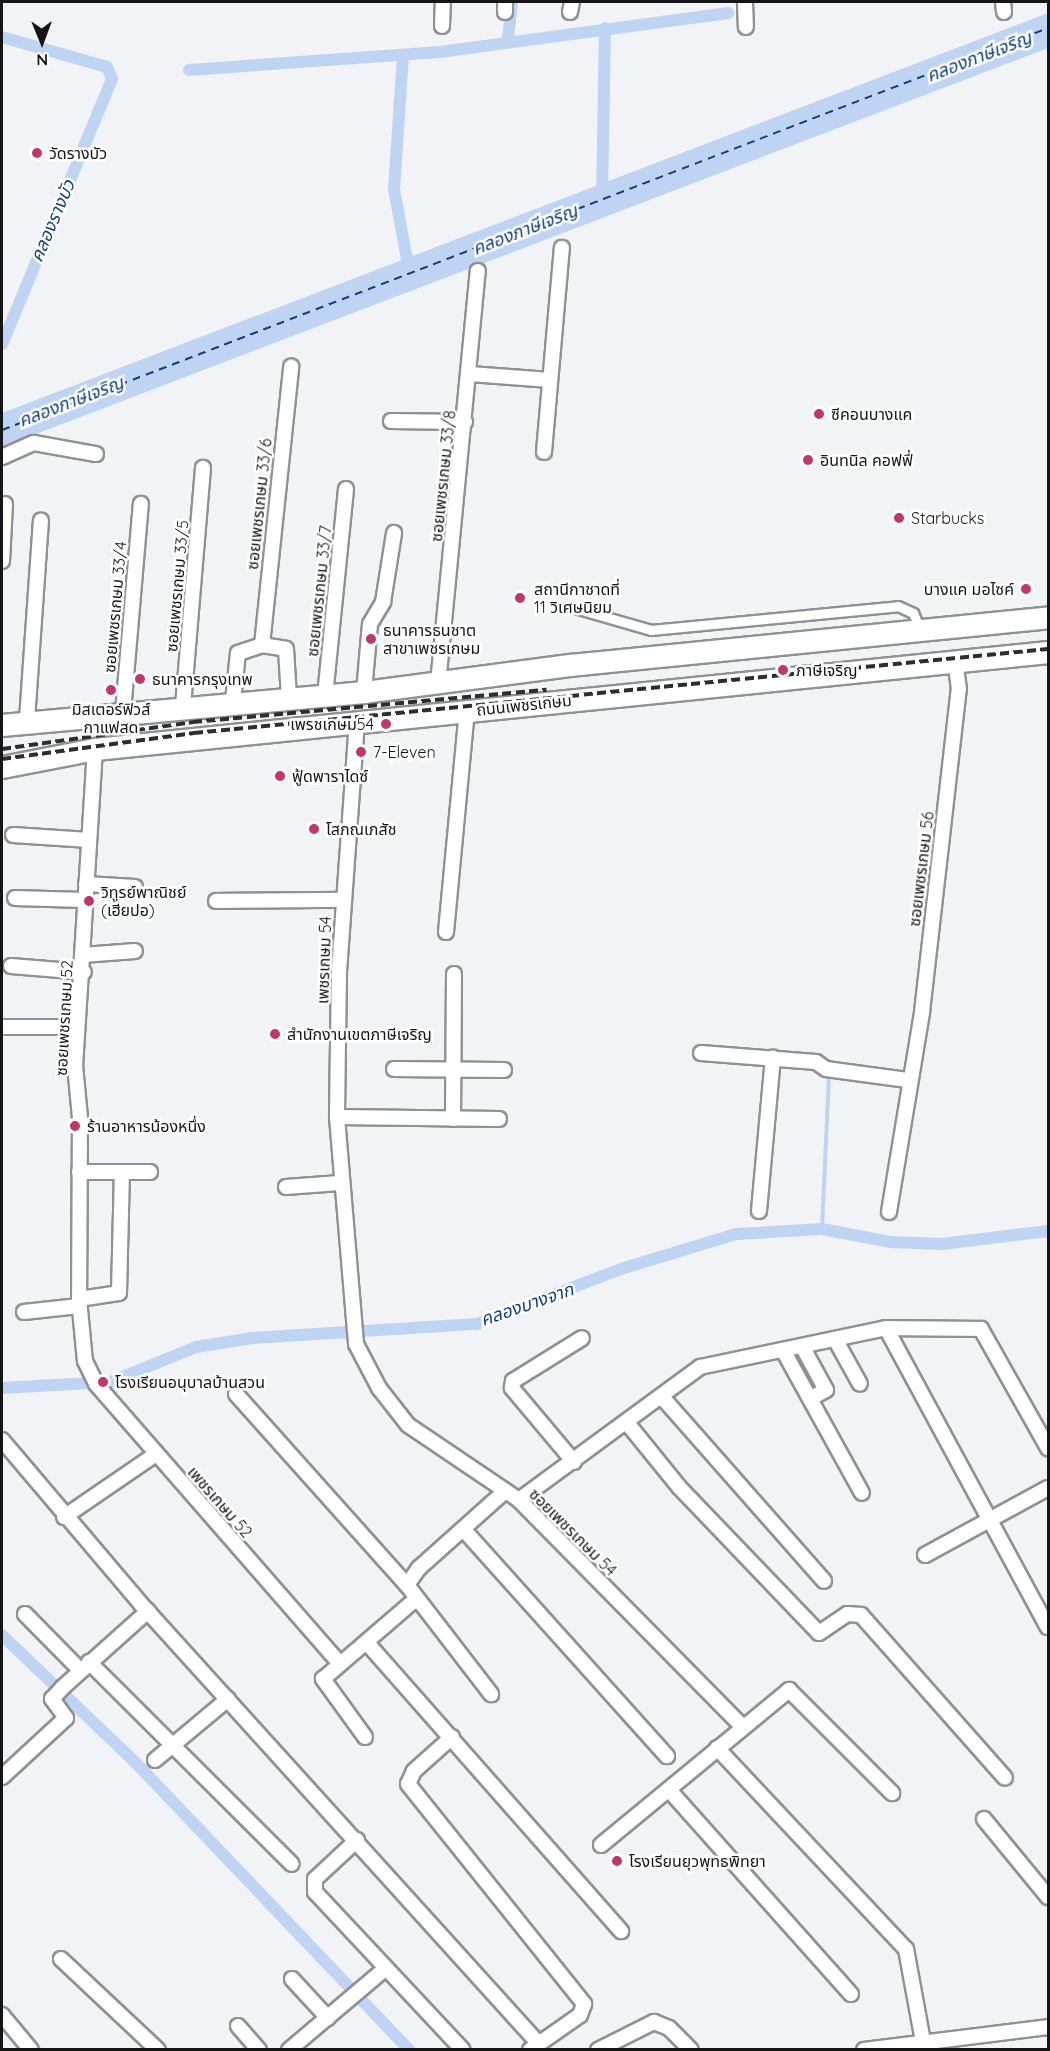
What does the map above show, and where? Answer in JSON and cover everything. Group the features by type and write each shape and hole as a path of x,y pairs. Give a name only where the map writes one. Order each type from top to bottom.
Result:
{"main road":[{"name":"ถนนเพชรเกษม","path":"2,725 27,720 233,701 364,692 920,629 1048,617"},
{"name":"ถนนเพชรเกษม","path":"2,767 95,749 1048,652"}],"street":[{"path":"441,26 443,2"},
{"path":"745,2 746,27"},
{"path":"544,452 562,248"},
{"name":"ซอยเพชรเกษม 33/8","path":"438,684 470,374 478,272"},
{"name":"ซอยเพชรเกษม 33/6","path":"262,645 291,367"},
{"path":"470,374 550,380"},
{"path":"391,422 465,422"},
{"path":"2,457 34,443 96,454"},
{"name":"ซอยเพชรเกษม 33/5","path":"183,706 203,468"},
{"name":"ซอยเพชรเกษม 33/7","path":"325,696 346,489"},
{"path":"2,561 5,504"},
{"name":"ซอยเพชรเกษม 33/4","path":"123,712 141,504"},
{"path":"27,720 41,520"},
{"path":"364,692 370,624 383,602 394,533"},
{"path":"571,607 651,630 898,606 913,613 920,629"},
{"path":"233,701 238,653 262,645 286,649 288,698"},
{"name":"ซอยเพชรเกษม 56","path":"889,1212 907,1080 922,1012 956,712 955,660"},
{"path":"446,932 467,711"},
{"name":"เพชรเกษม 54","path":"356,1344 348,1307 337,1117 343,900 357,721"},
{"name":"ซอยเพชรเกษม 52","path":"85,1361 79,1302 78,1027 84,972 84,900 95,749"},
{"path":"13,835 89,840"},
{"path":"86,884 135,887"},
{"path":"15,898 84,900"},
{"path":"216,901 343,900"},
{"path":"83,955 135,951"},
{"path":"11,966 84,972"},
{"path":"453,1119 454,974"},
{"path":"2,1027 78,1027"},
{"path":"702,1053 816,1062 828,1069 907,1080"},
{"path":"759,1211 773,1058"},
{"path":"394,1069 504,1070"},
{"path":"337,1117 499,1119"},
{"path":"79,1172 150,1172"},
{"path":"24,1312 119,1293 122,1172"},
{"path":"286,1187 340,1183"},
{"path":"886,1328 1048,1627"},
{"path":"519,1500 628,1424 700,1367 886,1328 981,1329 1048,1448"},
{"path":"574,1462 512,1388 513,1381 582,1338"},
{"path":"835,1339 860,1384"},
{"name":"ซอยเพชรเกษม 54","path":"356,1344 379,1388 408,1425 519,1500 741,1725"},
{"path":"802,1346 830,1396 810,1399"},
{"path":"783,1350 862,1492"},
{"name":"เพชรเกษม 52","path":"85,1361 105,1395 338,1661"},
{"path":"236,1394 407,1585 491,1694"},
{"path":"662,1397 824,1581"},
{"path":"628,1424 679,1487 819,1633 847,1614 861,1615 1005,1778"},
{"path":"2,1440 64,1517 357,1840 534,2047 580,2015 584,2004 408,1784 414,1771 452,1737"},
{"path":"64,1517 156,1454"},
{"path":"925,1555 1048,1488"},
{"path":"407,1585 419,1568 505,1491"},
{"path":"464,1530 668,1756"},
{"path":"365,1737 324,1685 338,1661 369,1644 416,1599"},
{"path":"2,1777 66,1718 52,1699 60,1689 148,1611"},
{"path":"25,1614 174,1744 292,1864"},
{"path":"369,1644 621,1931"},
{"path":"601,1845 670,1791 741,1725 789,1690 892,1793"},
{"path":"155,1760 228,1699"},
{"path":"717,1748 906,1949 923,2042"},
{"path":"670,1791 851,1994"},
{"path":"984,1819 1048,1897"},
{"path":"357,1840 313,1887 385,1969 463,2049"},
{"path":"61,1959 158,2049"},
{"path":"289,2049 385,1969"},
{"path":"292,1979 328,2018"},
{"path":"2,2015 31,2049"},
{"path":"598,2049 654,2022 691,2049"},
{"path":"238,2026 259,2049"},
{"path":"864,2049 923,2042 955,2044 1048,2027"}],"water":[{"name":"คลองภาษีเจริญ","path":"1048,13 1048,48 2,447 2,413"}],"waterway":[{"path":"508,39 512,2"},
{"path":"189,70 440,52 728,13"},
{"path":"602,198 605,28"},
{"name":"คลองรางบัว","path":"2,37 107,67 112,79 2,344"},
{"path":"403,55 394,189 409,271"},
{"path":"822,1229 829,1073"},
{"name":"คลองบางจาก","path":"2,1388 110,1382 196,1347 252,1338 477,1324 624,1268 736,1234 822,1229 890,1242 942,1244 1048,1231"},
{"path":"2,1635 135,1762 409,2050"}],"ferry route":[{"path":"2,430 1048,28"}],"railway":[{"path":"2,759 194,733 1048,649"},
{"path":"2,749 193,722 547,690"}],"place":[{"name":"วัดรางบัว","path":"37,153"},
{"name":"ซีคอนบางแค","path":"819,414"},
{"name":"อินทนิล คอฟฟี่","path":"808,460"},
{"name":"Starbucks","path":"899,518"},
{"name":"บางแค มอไซค์","path":"1026,589"},
{"name":"สถานีกาชาดที่ 11 วิเศษนิยม","path":"520,598"},
{"name":"ธนาคารธนชาต สาขาเพชรเกษม","path":"371,639"},
{"name":"ภาษีเจริญ","path":"783,670"},
{"name":"ธนาคารกรุงเทพ","path":"140,679"},
{"name":"มิสเตอร์ฟิวส์ กาแฟสด","path":"111,690"},
{"name":"เพรชเกษม54","path":"386,724"},
{"name":"7-Eleven","path":"361,752"},
{"name":"ฟู้ดพาราไดซ์","path":"280,776"},
{"name":"โสภณเภสัช","path":"314,829"},
{"name":"วิทูรย์พาณิชย์ (เฮียปอ)","path":"89,901"},
{"name":"สำนักงานเขตภาษีเจริญ","path":"275,1034"},
{"name":"ร้านอาหารน้องหนึ่ง","path":"75,1126"},
{"name":"โรงเรียนอนุบาลบ้านสวน","path":"103,1382"},
{"name":"โรงเรียนยุวพุทธพิทยา","path":"617,1861"}]}
